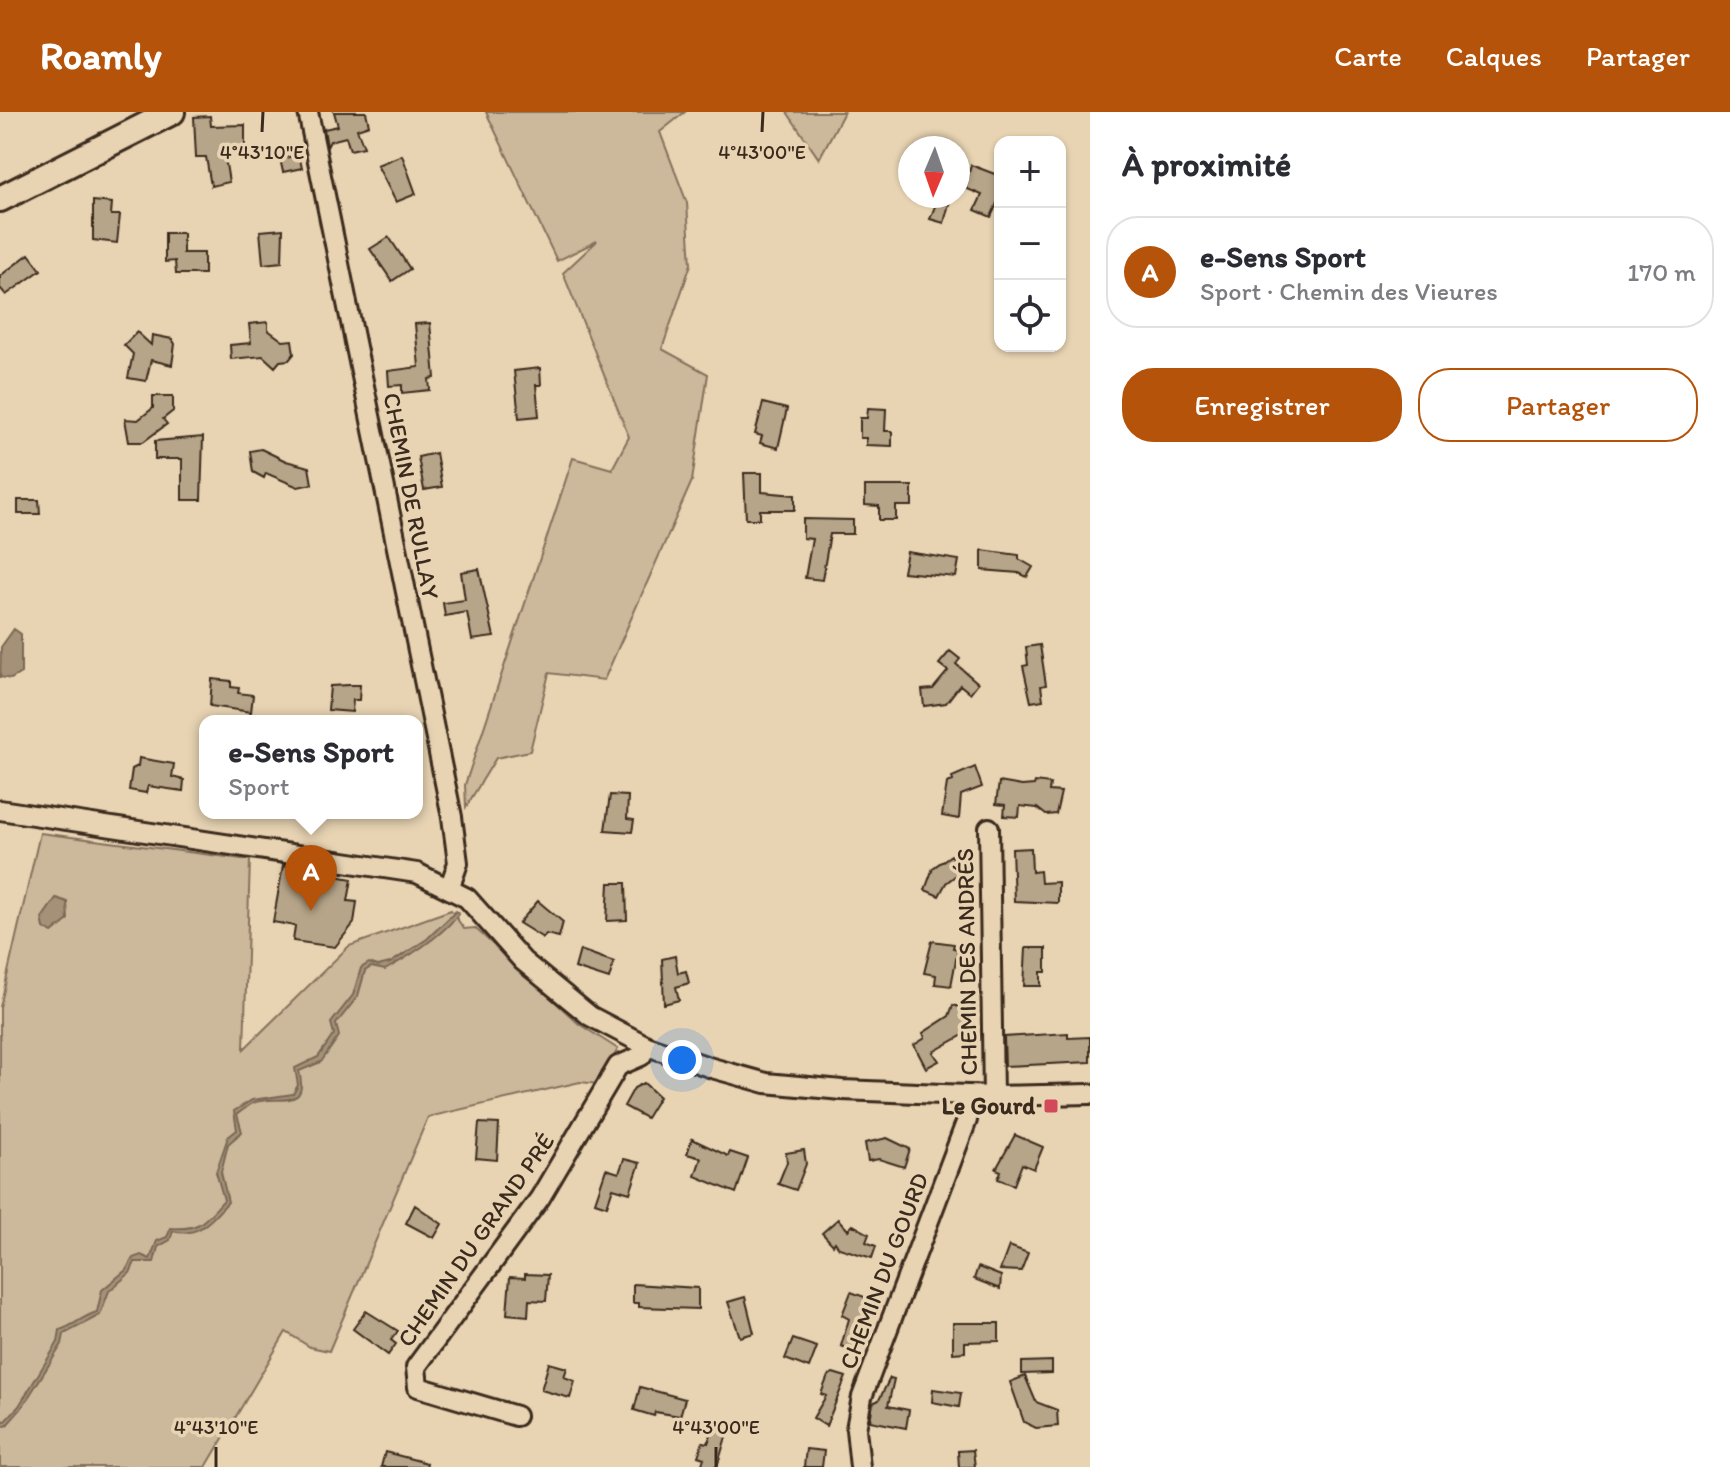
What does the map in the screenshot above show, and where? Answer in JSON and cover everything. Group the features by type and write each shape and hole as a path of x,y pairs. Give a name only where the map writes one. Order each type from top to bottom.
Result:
{"street":[{"path":"0,199 172,112"},
{"name":"CHEMIN DE RULLAY","path":"308,112 452,817 458,863 449,889"},
{"name":"CHEMIN DES ANDRÉS","path":"0,810 417,873 467,898 523,961 590,1016 647,1046 766,1083 993,1096 1090,1094"},
{"name":"CHEMIN DES ANDRÉS","path":"989,828 993,1096"},
{"name":"CHEMIN DU GRAND PRÉ","path":"516,1416 418,1387 416,1367 540,1198 618,1066 641,1056 647,1046"},
{"name":"CHEMIN DU GOURD","path":"860,1467 856,1429 862,1397 967,1120 970,1095"}],"shaded area":[{"path":"486,112 685,112 660,132 687,203 691,264 662,349 708,374 692,481 604,680 549,673 530,751 496,758 466,807 465,785 573,458 612,469 629,437 563,273 597,241 557,261"},
{"path":"787,112 844,112 819,159"},
{"path":"14,629 21,634 21,673 11,679 0,677 1,647"},
{"path":"40,833 250,860 244,1049 349,946 451,910 464,929 475,928 579,1024 618,1049 598,1084 580,1082 428,1117 329,1351 310,1347 286,1332 206,1467 0,1467 0,1007"},
{"path":"56,898 67,902 68,920 52,933 44,928 42,918"},
{"path":"456,911 459,913 444,929 415,952 385,970 371,967 365,971 358,996 336,1024 339,1036 321,1062 299,1071 301,1084 296,1097 253,1103 237,1114 242,1132 228,1144 221,1172 228,1202 197,1230 173,1231 170,1240 158,1247 154,1262 135,1262 130,1273 109,1291 100,1315 64,1334 62,1344 21,1409 6,1426 0,1425 0,1420 5,1421 19,1406 58,1342 60,1330 97,1312 102,1290 126,1270 133,1258 141,1255 150,1259 157,1241 167,1237 171,1228 189,1228 201,1223 224,1200 216,1172 228,1137 237,1130 234,1111 252,1100 293,1094 298,1085 295,1068 318,1057 334,1034 331,1023 353,995 361,968 369,963 378,966 390,963 427,939"}],"building":[{"path":"334,112 366,112 369,125 357,129 364,147 350,150 346,137 330,141 327,147 324,129 338,126"},
{"path":"210,116 211,126 245,125 245,148 224,152 229,182 211,186 206,157 196,157 194,117"},
{"path":"299,155 302,168 283,172 280,159"},
{"path":"402,155 416,194 396,202 377,165"},
{"path":"971,165 994,174 994,210 991,217 975,210 982,195 970,190"},
{"path":"93,201 112,203 111,215 120,215 117,243 93,240"},
{"path":"934,208 948,208 944,223 930,219"},
{"path":"283,229 282,262 263,264 260,231"},
{"path":"165,233 183,233 183,253 204,253 204,274 176,274 175,261 165,262"},
{"path":"389,237 410,269 392,281 370,249"},
{"path":"29,254 41,270 6,295 0,288 0,276"},
{"path":"268,322 268,330 283,341 292,340 294,354 289,360 280,361 275,367 263,356 231,359 230,345 251,343 249,324"},
{"path":"430,323 435,378 429,379 430,390 402,393 402,385 389,386 388,371 419,367 415,324"},
{"path":"137,332 151,345 152,335 172,339 175,344 172,365 151,360 146,381 128,378 133,354 124,345"},
{"path":"540,368 541,385 536,385 539,416 519,418 514,371"},
{"path":"153,396 173,396 173,411 163,419 167,424 143,442 129,442 125,419 138,420 153,408"},
{"path":"763,403 787,409 778,448 760,443 762,436 755,434"},
{"path":"868,408 886,409 885,431 892,431 892,446 866,445 866,438 860,438 860,418 867,418"},
{"path":"203,437 201,500 182,500 182,459 155,459 155,441"},
{"path":"261,449 286,461 309,467 312,484 298,487 266,473 264,478 253,472 250,451"},
{"path":"436,453 442,487 424,490 418,457"},
{"path":"744,473 762,473 762,492 795,495 795,510 760,510 760,519 746,519"},
{"path":"865,486 912,486 912,506 896,506 896,520 879,520 879,506 865,505"},
{"path":"18,500 39,500 40,514 18,514"},
{"path":"803,519 853,520 853,534 830,534 822,580 805,578 812,539 803,538"},
{"path":"982,550 1019,555 1019,559 1033,567 1027,577 1019,573 982,570"},
{"path":"907,552 959,560 956,577 903,572"},
{"path":"479,569 494,637 472,640 467,612 445,616 443,603 465,600 461,572"},
{"path":"1040,645 1046,685 1041,686 1043,700 1031,702 1023,666 1028,665 1026,647"},
{"path":"950,651 960,659 956,664 978,683 970,693 960,685 946,703 924,706 922,690 933,689 948,671 939,664"},
{"path":"212,679 231,681 231,687 239,688 238,693 253,695 251,712 210,706"},
{"path":"360,685 359,700 353,700 352,712 328,710 330,686"},
{"path":"139,758 174,764 172,777 184,780 183,791 148,786 146,793 129,790 132,769 138,766"},
{"path":"975,767 982,787 961,795 959,819 942,816 947,783 953,781 952,777"},
{"path":"999,782 1022,786 1034,785 1035,782 1050,784 1049,791 1061,792 1056,814 1046,815 1037,808 1020,806 1019,817 1004,816 1005,805 996,804"},
{"path":"610,795 628,796 627,819 634,820 632,832 605,830"},
{"path":"1031,848 1032,872 1040,871 1041,883 1058,882 1058,903 1014,901 1012,849"},
{"path":"951,855 963,870 946,883 939,896 925,890 933,868"},
{"path":"283,866 352,879 348,901 357,902 354,923 335,947 293,941 295,926 273,922"},
{"path":"609,883 626,883 627,920 607,921"},
{"path":"538,901 563,922 559,937 546,934 543,938 519,923"},
{"path":"932,941 954,944 953,948 958,949 951,986 935,984 936,975 924,973"},
{"path":"1026,948 1046,948 1046,972 1041,972 1041,986 1024,986"},
{"path":"580,950 614,962 609,979 575,968"},
{"path":"675,956 678,973 686,971 689,983 676,987 679,1000 664,1004 662,959"},
{"path":"953,1005 975,1012 971,1025 967,1024 963,1035 933,1052 939,1061 926,1068 914,1045 925,1038 923,1033 949,1016"},
{"path":"1068,1033 1068,1038 1090,1037 1090,1062 1005,1066 1004,1037"},
{"path":"644,1083 659,1097 646,1118 624,1106 634,1088"},
{"path":"479,1123 499,1124 497,1160 476,1158"},
{"path":"1015,1135 1043,1147 1034,1169 1022,1164 1014,1185 998,1179 1001,1171 996,1169"},
{"path":"887,1138 910,1149 904,1167 879,1159 868,1161 865,1143"},
{"path":"692,1139 728,1156 730,1152 748,1158 736,1193 695,1176 701,1158 687,1154"},
{"path":"804,1150 806,1164 796,1190 778,1184 787,1162 786,1153"},
{"path":"624,1159 640,1163 630,1193 613,1188 607,1206 595,1202 606,1169 619,1173"},
{"path":"415,1205 442,1224 434,1238 406,1223"},
{"path":"838,1219 848,1230 853,1225 869,1234 866,1242 876,1246 872,1258 839,1248 835,1242 833,1245 822,1233"},
{"path":"1009,1246 1028,1253 1021,1271 1000,1270"},
{"path":"978,1267 1001,1276 1000,1289 974,1279"},
{"path":"525,1274 548,1275 546,1301 529,1300 528,1316 507,1314 510,1277 525,1278"},
{"path":"633,1284 698,1288 698,1309 639,1307 639,1303 633,1303"},
{"path":"851,1292 870,1299 855,1352 841,1346 849,1319 842,1315"},
{"path":"745,1297 754,1333 740,1337 728,1302"},
{"path":"366,1311 398,1331 391,1340 396,1344 388,1355 353,1329"},
{"path":"953,1323 999,1323 999,1341 965,1342 965,1352 953,1353"},
{"path":"793,1339 817,1347 809,1368 785,1359"},
{"path":"1052,1361 1052,1373 1022,1374 1022,1362"},
{"path":"549,1363 567,1368 564,1377 575,1381 570,1398 541,1390"},
{"path":"833,1373 846,1377 826,1426 813,1418 826,1396 821,1394 828,1376"},
{"path":"1025,1376 1036,1402 1057,1410 1058,1426 1036,1428 1024,1422 1010,1382"},
{"path":"890,1378 894,1379 888,1406 909,1410 906,1428 870,1421 873,1403 879,1400"},
{"path":"640,1387 685,1399 680,1416 655,1412 654,1416 634,1410"},
{"path":"933,1389 961,1393 959,1407 932,1402"},
{"path":"714,1426 728,1430 717,1467 701,1467 704,1458 698,1456 703,1442 708,1443"},
{"path":"806,1449 824,1451 822,1467 804,1467"},
{"path":"973,1450 975,1467 959,1467 958,1451"},
{"path":"385,1452 427,1463 426,1467 381,1467"}],"place":[{"name":"e-Sens Sport","path":"311,911"},
{"name":"Le Gourd","path":"1051,1106"}]}
